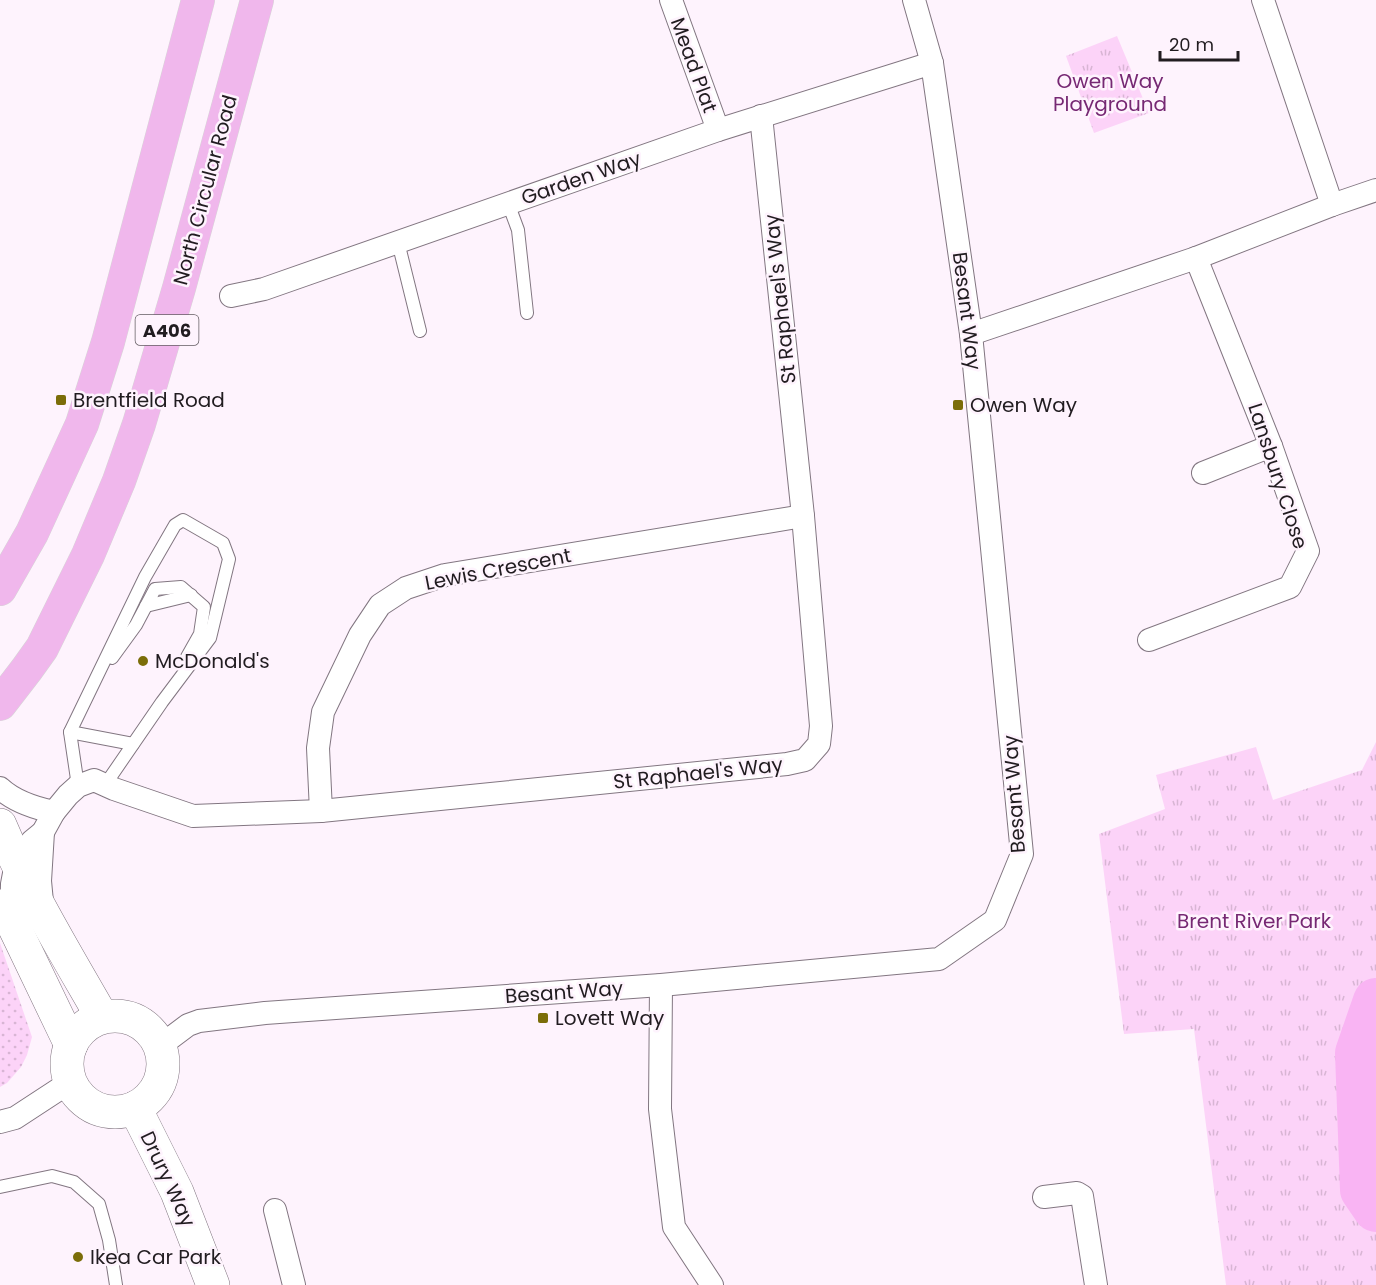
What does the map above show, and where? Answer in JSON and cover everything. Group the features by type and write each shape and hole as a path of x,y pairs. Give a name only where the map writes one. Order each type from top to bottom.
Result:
{"highway":[{"name":"A406","path":"0,589 32,533 82,424 108,342 198,0"},
{"name":"North Circular Road","path":"0,704 42,648 88,555 119,481 139,424 179,288 257,0"}],"main road":[{"path":"0,825 16,863 43,915 102,1017"},
{"path":"5,913 71,1045"},
{"path":"119,1016 138,1022 151,1032 160,1046 163,1062 159,1084 149,1098 135,1108 118,1112 99,1109 84,1101 70,1082 67,1066 71,1045 80,1031 102,1017 119,1016"},
{"name":"Drury Way","path":"135,1108 177,1192 213,1285"}],"street":[{"name":"Mead Plat","path":"671,0 718,130"},
{"name":"Besant Way","path":"160,1046 188,1025 199,1021 265,1013 661,985 939,959 995,920 1022,854 971,333 932,63 914,0"},
{"path":"1263,0 1332,206"},
{"name":"Garden Way","path":"231,296 264,289 718,130 932,63"},
{"name":"St Raphael's Way","path":"78,786 94,780 193,816 321,811 787,764 805,760 819,744 821,726 803,516 761,116"},
{"path":"971,333 1196,258 1376,190"},
{"name":"Lansbury Close","path":"1149,640 1290,586 1308,551 1272,446 1196,258"},
{"path":"1203,472 1272,446"},
{"name":"Lewis Crescent","path":"321,811 318,748 323,712 360,635 380,606 406,588 445,575 803,516"},
{"path":"5,913 16,863 32,841 43,832 54,812 78,786"},
{"path":"0,788 15,799 39,809 54,812"},
{"path":"43,832 40,881 43,915"},
{"path":"661,985 660,1109 674,1227 712,1285"},
{"path":"0,1122 15,1118 70,1082"},
{"path":"1044,1197 1080,1194 1096,1285"},
{"path":"275,1210 294,1285"}],"lane":[{"path":"508,203 518,230 527,313"},
{"path":"398,242 420,331"},
{"path":"78,786 70,732 145,577 175,525 183,520 223,543 229,559 210,638 162,702 105,785"},
{"path":"93,686 136,625 146,606 191,595 204,607 200,634 162,702"},
{"path":"70,732 133,744"},
{"path":"0,1187 52,1176 74,1182 99,1204 109,1240 116,1285"}],"green space":[{"name":"Owen Way Playground","path":"1117,36 1149,113 1094,133 1066,56"},
{"name":"Brent River Park","path":"1376,742 1376,1285 1226,1285 1194,1029 1124,1034 1099,834 1165,809 1156,775 1256,747 1273,800 1362,770"},
{"path":"0,943 32,1037 21,1067 7,1083 0,1087"}],"waterway":[{"path":"1376,1001 1358,1053 1363,1190 1376,1209"}],"place":[{"name":"Brentfield Road","path":"61,400"},
{"name":"Owen Way","path":"958,405"},
{"name":"McDonald's","path":"143,661"},
{"name":"Lovett Way","path":"543,1018"},
{"name":"Ikea Car Park","path":"78,1257"}]}
